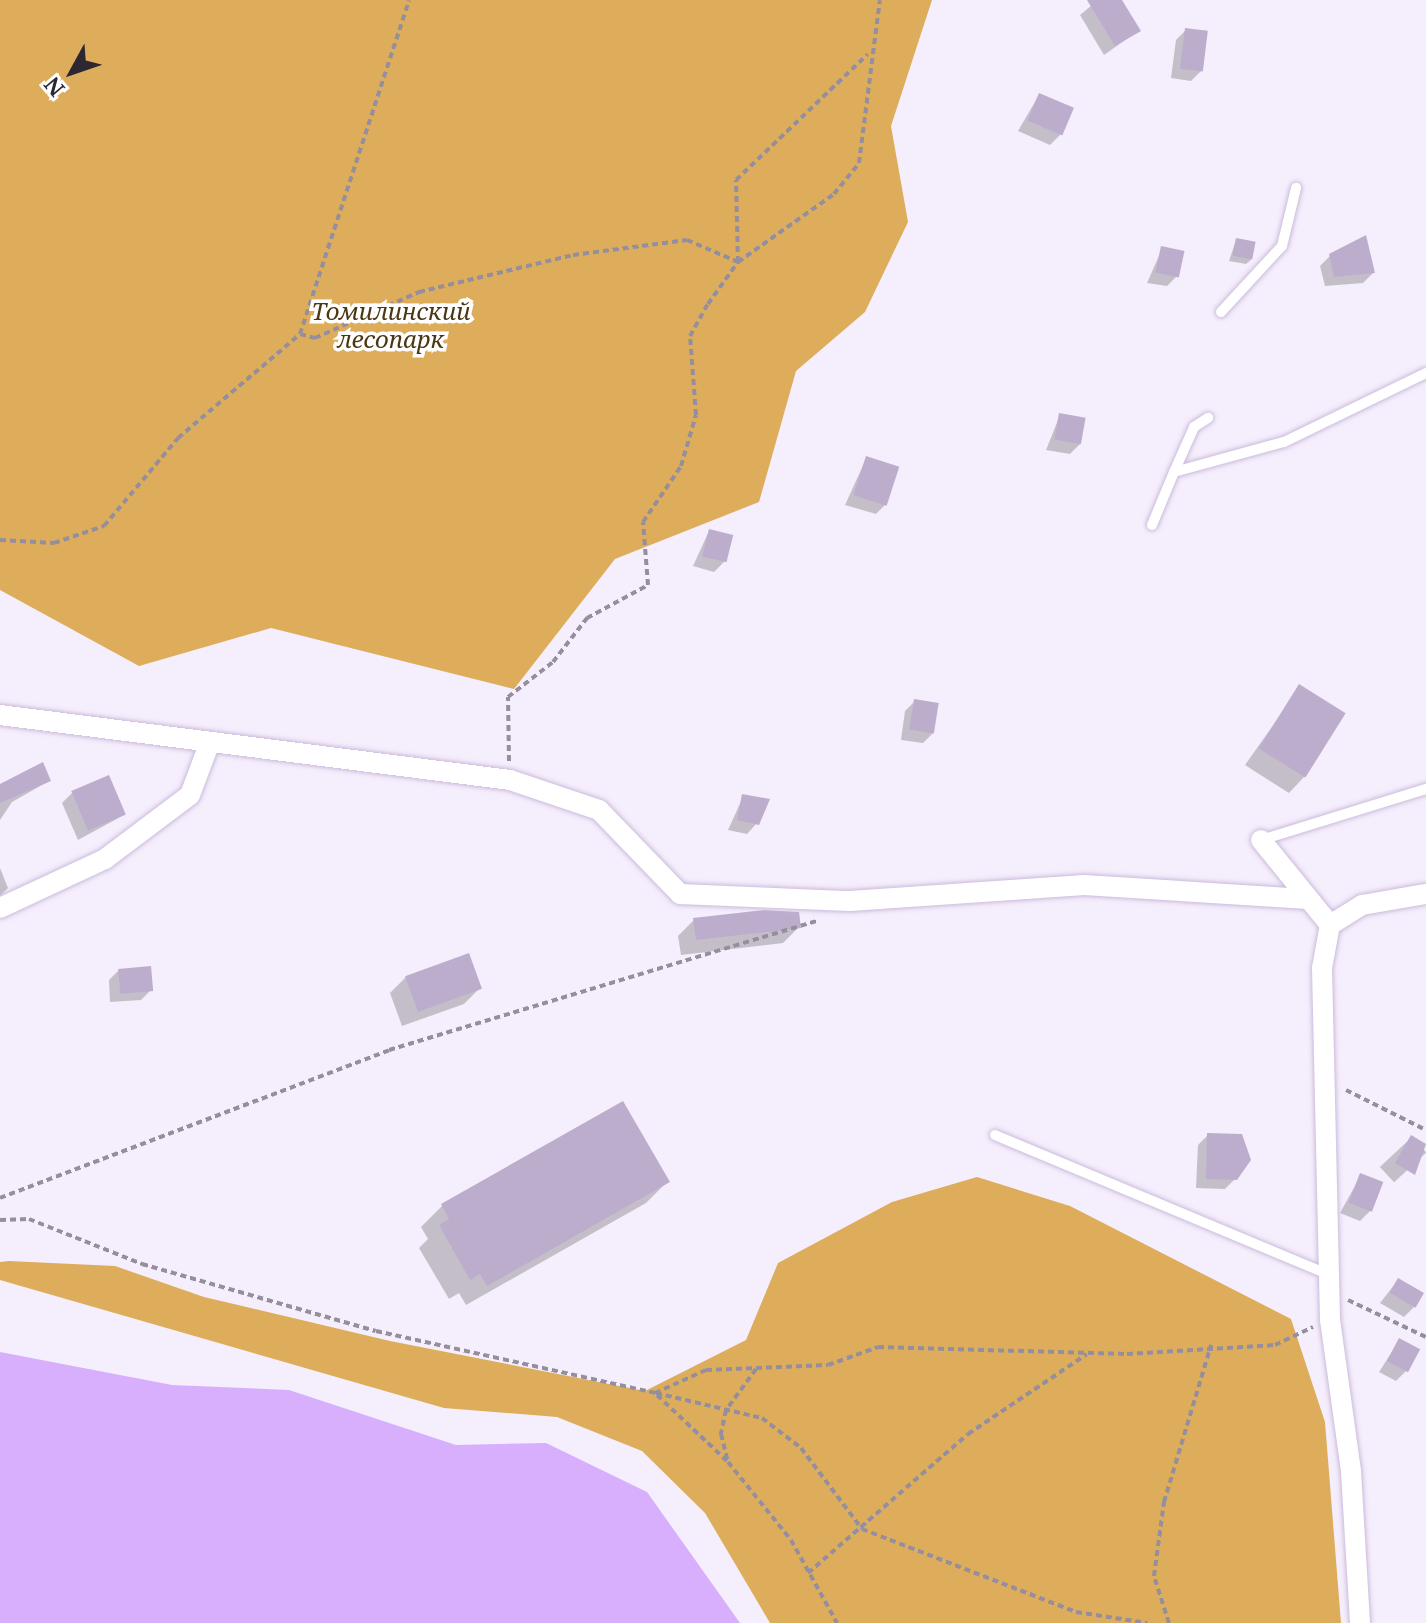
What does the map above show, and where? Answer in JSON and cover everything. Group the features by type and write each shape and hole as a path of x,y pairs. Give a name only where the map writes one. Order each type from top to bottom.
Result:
{"street":[{"path":"0,715 208,747 510,780 599,810 680,894 850,901 1084,885 1305,899"},
{"path":"0,908 105,859 190,795 208,747"},
{"path":"1261,840 1305,899 1330,925"},
{"path":"1360,1623 1351,1471 1330,1320 1322,968 1330,925 1362,905 1426,894"}],"lane":[{"path":"1221,312 1282,246 1296,188"},
{"path":"1174,472 1284,442 1426,373"},
{"path":"1152,525 1194,427 1208,418"},
{"path":"1261,840 1426,789"},
{"path":"995,1135 1328,1282"}],"path":[{"path":"0,540 54,543 104,526 178,438 300,334 332,254 409,0"},
{"path":"510,780 508,697 553,662 587,618 648,585 643,522 681,466 696,415 690,336 738,262 834,194 859,163 869,53 880,0"},
{"path":"738,262 736,180 869,53"},
{"path":"300,334 315,338 419,292 573,255 687,240 738,262"},
{"path":"0,1198 389,1050 810,926 850,901"},
{"path":"1323,1079 1426,1130"},
{"path":"0,1220 29,1219 142,1264 404,1338 762,1418 801,1448 862,1529 1076,1612 1147,1623"},
{"path":"1328,1282 1426,1337"},
{"path":"655,1393 706,1370 828,1365 878,1347 931,1344 1089,1353 1211,1345 1275,1345 1330,1320"},
{"path":"1169,1623 1154,1576 1164,1502 1211,1345"},
{"path":"808,1573 968,1434 1089,1353"},
{"path":"728,1462 721,1434 726,1410 756,1369"},
{"path":"655,1393 728,1462 808,1573 837,1623"}],"green space":[{"name":"Томилинский лесопарк","path":"0,0 932,0 891,126 908,222 865,312 796,371 759,502 615,559 514,689 271,628 139,666 0,590"},
{"path":"977,1177 1070,1206 1291,1319 1325,1422 1341,1623 770,1623 705,1513 642,1451 557,1417 444,1408 0,1280 0,1262 115,1266 204,1297 390,1341 645,1391 746,1340 778,1263 892,1202"}],"shaded area":[{"path":"0,1352 172,1385 289,1390 456,1445 546,1443 647,1492 740,1623 0,1623"}],"building":[{"path":"1087,0 1122,0 1141,31 1115,46"},
{"path":"1185,28 1208,31 1203,71 1180,69"},
{"path":"1039,93 1074,108 1062,135 1027,121"},
{"path":"1366,235 1375,273 1334,277 1329,254"},
{"path":"1236,238 1256,242 1252,259 1233,256"},
{"path":"1161,246 1184,251 1179,277 1155,272"},
{"path":"1059,413 1086,418 1081,444 1054,440"},
{"path":"866,456 899,467 887,506 853,495"},
{"path":"709,529 733,535 726,562 702,556"},
{"path":"1299,684 1346,713 1305,778 1259,748"},
{"path":"914,699 939,703 934,734 909,730"},
{"path":"43,762 51,781 0,803 0,784"},
{"path":"109,775 126,815 88,831 71,791"},
{"path":"742,794 770,799 759,825 737,820"},
{"path":"764,910 799,912 801,928 696,940 693,918"},
{"path":"469,953 482,989 418,1012 405,976"},
{"path":"151,966 153,991 120,994 118,969"},
{"path":"623,1101 670,1182 487,1286 480,1274 470,1280 439,1225 449,1219 441,1204"},
{"path":"1207,1133 1242,1134 1251,1160 1237,1180 1206,1179"},
{"path":"1411,1135 1426,1144 1415,1175 1395,1163"},
{"path":"1360,1173 1383,1182 1372,1212 1349,1203"},
{"path":"1398,1278 1424,1293 1415,1308 1390,1293"},
{"path":"1399,1338 1420,1349 1408,1372 1387,1361"}]}
